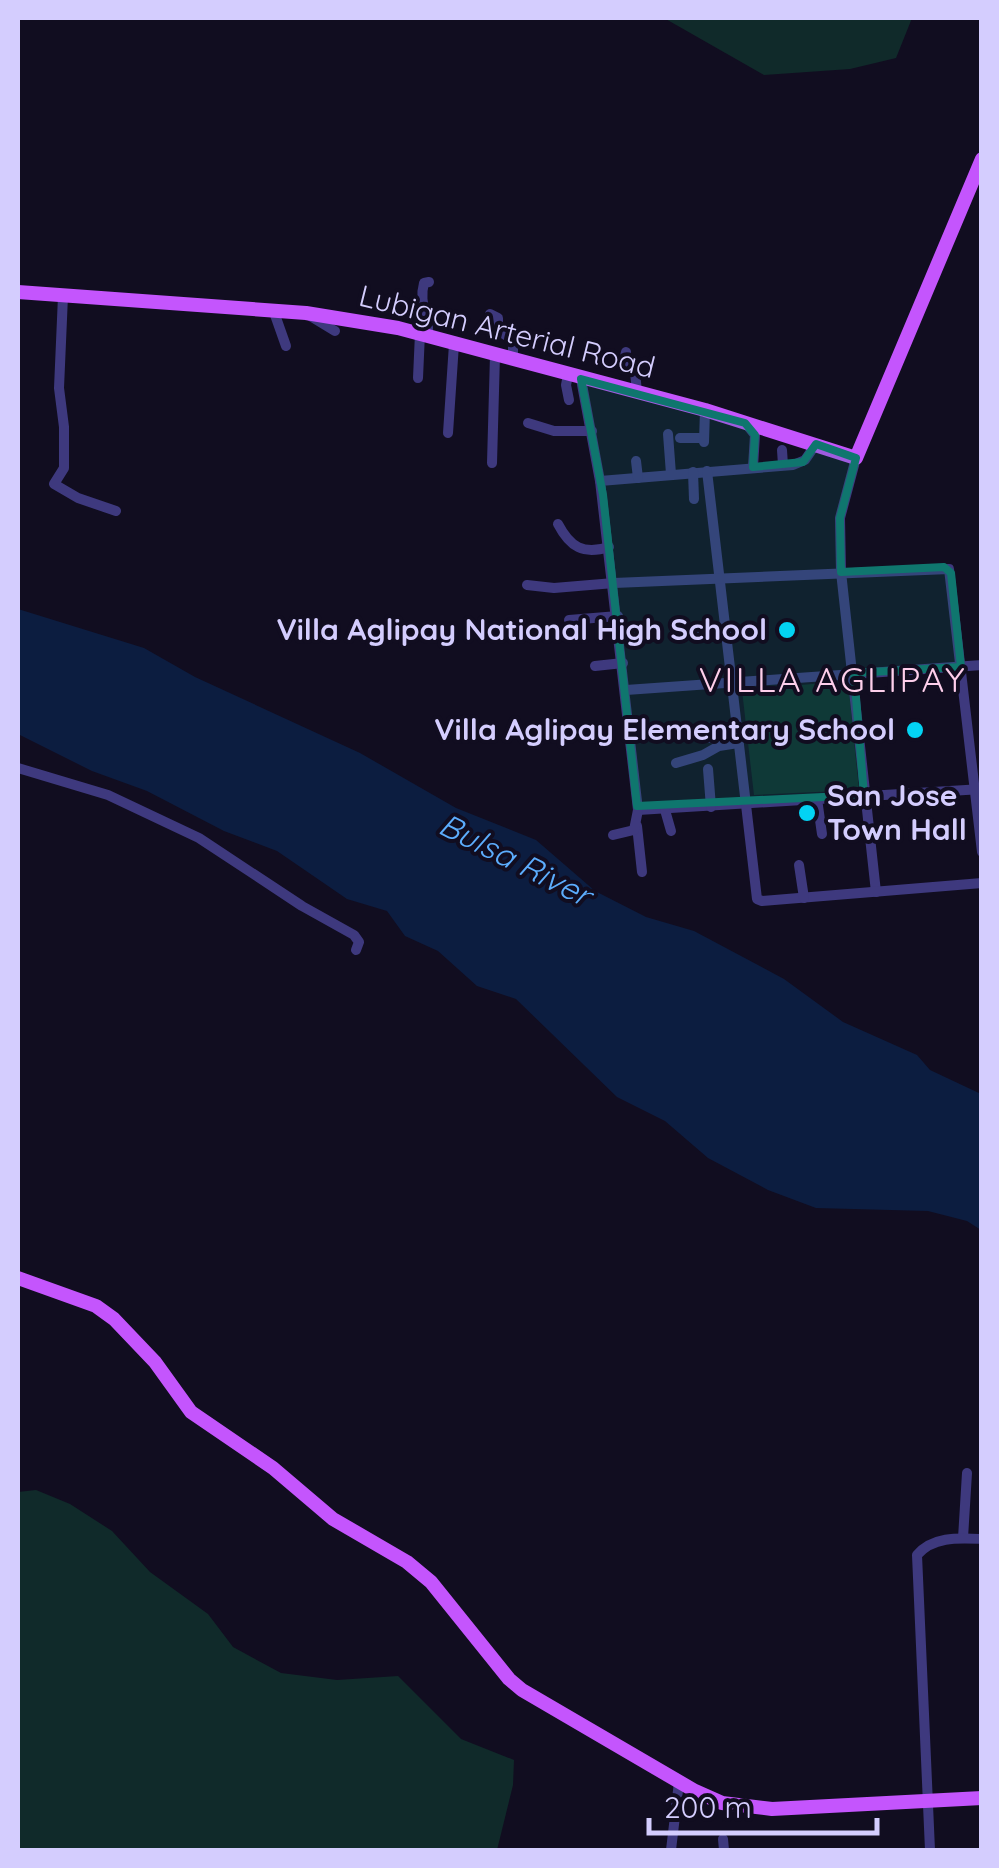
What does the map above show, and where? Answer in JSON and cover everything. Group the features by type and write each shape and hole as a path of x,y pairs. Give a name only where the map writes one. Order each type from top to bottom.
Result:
{"main road":[{"path":"856,458 982,159"},
{"name":"Lubigan Arterial Road","path":"31,296 306,313 424,334 574,377 639,381 705,410 856,458"},
{"path":"18,1278 96,1306 114,1319 155,1362 191,1412 273,1468 332,1520 407,1562 431,1582 522,1690 694,1791 722,1802 772,1809 982,1798"}],"street":[{"path":"418,378 429,319 424,314 422,290 424,283 429,282"},
{"path":"63,296 58,388 64,426 64,468 54,484 66,493 116,511"},
{"path":"274,312 286,346"},
{"path":"306,313 334,331"},
{"path":"490,314 498,318 498,330 513,340 513,360"},
{"path":"448,433 454,344"},
{"path":"626,352 623,365 639,381"},
{"path":"492,462 495,355"},
{"path":"570,400 566,385 574,377 592,432 600,481 597,495 618,616 642,872"},
{"path":"680,438 704,440 705,410"},
{"path":"528,422 565,433 592,432"},
{"path":"745,422 754,435 753,466"},
{"path":"668,434 672,474"},
{"path":"600,481 783,465 804,460 816,444"},
{"path":"782,450 783,465"},
{"path":"694,499 703,455"},
{"path":"856,458 840,518 841,572 876,892"},
{"path":"636,461 638,478"},
{"path":"700,471 720,579 732,681 734,743 758,899 982,882"},
{"path":"558,524 574,546 591,551 609,547"},
{"path":"527,585 554,588 949,568 978,789 982,852"},
{"path":"569,620 618,616"},
{"path":"702,634 726,636"},
{"path":"596,666 623,663"},
{"path":"626,690 982,665"},
{"path":"673,726 734,743"},
{"path":"676,763 734,743"},
{"path":"18,768 108,795 200,838 354,936 359,942 356,950"},
{"path":"708,770 711,807"},
{"path":"638,810 978,789"},
{"path":"817,799 822,834"},
{"path":"666,810 671,831"},
{"path":"613,834 630,833 636,826"},
{"path":"799,864 804,898"},
{"path":"853,880 855,894"},
{"path":"963,1538 967,1473"},
{"path":"930,1850 917,1554 940,1541 982,1539"},
{"path":"671,1850 679,1782"},
{"path":"677,1811 694,1791"}],"highlighted area":[{"path":"581,379 745,423 755,435 753,467 803,462 816,444 856,458 840,518 841,572 944,567 951,573 961,667 854,673 864,795 637,806 603,495"}],"green space":[{"path":"664,18 912,18 896,58 850,69 764,75"},
{"path":"848,681 859,790 754,795 742,690"},
{"path":"36,1490 70,1504 112,1531 150,1572 208,1614 233,1647 281,1673 337,1680 398,1676 461,1739 514,1760 513,1785 497,1850 18,1850 18,1492"}],"water":[{"name":"Bulsa River","path":"18,609 144,648 195,677 360,753 456,808 536,840 595,891 646,917 694,931 784,979 843,1022 917,1055 930,1070 981,1094 981,1230 967,1221 928,1211 816,1208 768,1190 708,1158 665,1121 617,1097 516,999 477,986 438,951 405,936 387,911 347,899 277,851 224,831 147,791 92,771 18,734"}],"place":[{"name":"Villa Aglipay National High School","path":"787,630"},
{"name":"Villa Aglipay Elementary School","path":"915,730"},
{"name":"San Jose Town Hall","path":"807,813"}],"district":[{"name":"VILLA AGLIPAY","path":"833,680"}]}
